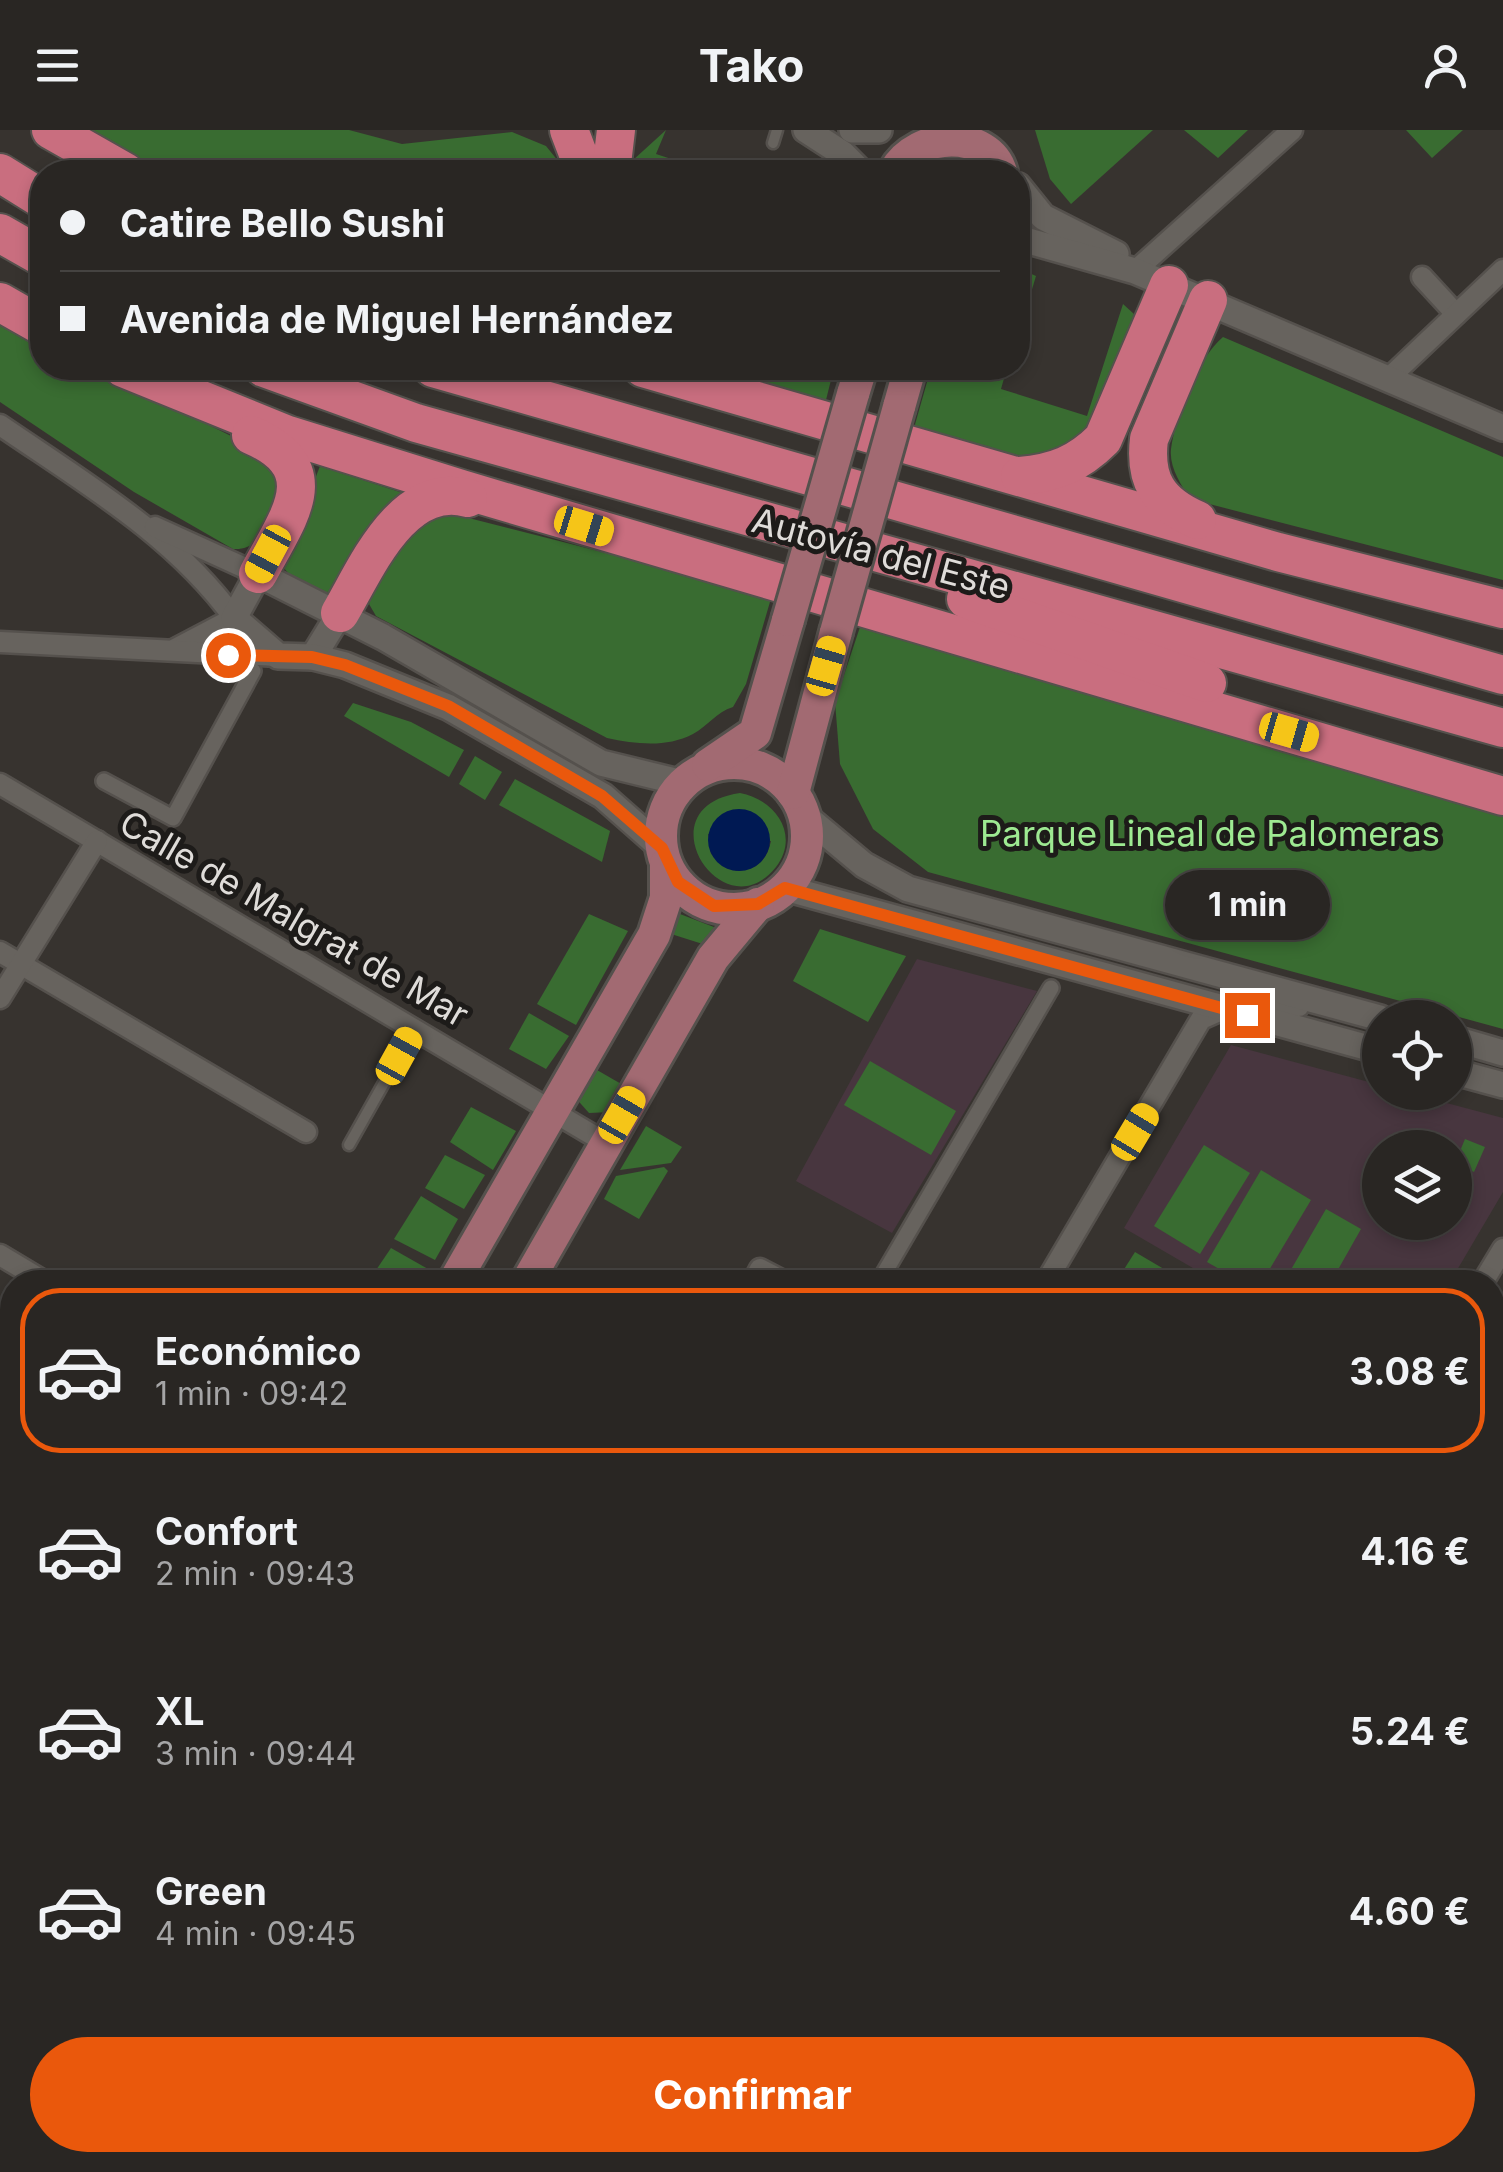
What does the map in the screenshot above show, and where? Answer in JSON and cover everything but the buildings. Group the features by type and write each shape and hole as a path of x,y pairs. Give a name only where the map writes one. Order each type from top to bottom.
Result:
{"highway":[{"path":"51,130 103,160"},
{"path":"569,130 581,160"},
{"path":"612,160 616,130"},
{"path":"0,173 30,192"},
{"path":"0,233 30,250"},
{"path":"1011,477 1051,473 1085,457 1103,439 1152,278"},
{"path":"1208,300 1149,439 1148,478 1162,500 1190,517 1278,552"},
{"path":"0,302 30,319"},
{"path":"146,380 278,447 296,469 299,485 258,574"},
{"path":"152,380 288,435 1503,794"},
{"name":"Autovía del Este","path":"297,380 416,423 1503,728"},
{"name":"Autovía del Este","path":"474,380 1503,675"},
{"path":"689,380 1011,477 1278,552 1503,609"},
{"path":"744,380 793,411"},
{"path":"340,613 399,520 426,499 454,494 616,535"},
{"path":"782,528 1503,794"}],"main road":[{"path":"904,160 926,132 963,135 997,160"},
{"path":"534,1270 713,958 804,854 799,804 836,632 907,380"},
{"path":"461,1270 654,935 666,898 664,813 690,778 756,733 857,381"},
{"path":"690,778 717,765 749,765 778,778 799,804"},
{"path":"664,856 694,897 714,906 771,896"}],"street":[{"path":"806,130 849,160"},
{"path":"852,130 878,130"},
{"path":"1152,278 1292,130"},
{"path":"1030,199 1043,216 1152,278"},
{"path":"1030,242 1152,278 1500,424"},
{"path":"1390,376 1503,270"},
{"path":"1422,277 1456,314"},
{"path":"0,425 133,517 214,590 234,618 278,656"},
{"path":"133,517 340,613 601,763 690,778"},
{"path":"175,648 234,618 258,574"},
{"path":"312,657 340,613"},
{"path":"0,642 312,657 345,665 448,706 602,796 664,856"},
{"path":"104,780 173,818 253,671"},
{"name":"Calle de Malgrat de Mar","path":"0,784 606,1143"},
{"path":"799,804 864,865 908,890 1362,1016"},
{"path":"0,998 98,841"},
{"path":"771,896 1163,992 1206,1009 1247,1015 1362,1047"},
{"path":"0,952 306,1132"},
{"path":"1170,962 1206,1009"},
{"path":"886,1270 1051,988"},
{"path":"1206,1009 1278,1002 1362,1018"},
{"path":"1053,1270 1206,1009"},
{"path":"1472,1044 1503,1052"},
{"path":"1472,1077 1503,1085"},
{"path":"0,1254 26,1270"}],"lane":[{"path":"773,142 777,130"},
{"path":"349,1144 416,1027"}],"shaded area":[{"path":"739,809 761,818 770,840 761,862 739,871 717,862 708,840 717,818"},
{"path":"917,959 1037,991 892,1233 796,1181"},
{"path":"1231,1045 1362,1080 1362,1110 1472,1110 1503,1118 1503,1192 1457,1270 1196,1270 1124,1228"}],"green space":[{"path":"73,130 349,130 402,144 512,132 546,146 557,160 130,160"},
{"path":"666,130 656,154 674,160 633,160"},
{"path":"1035,130 1153,130 1071,204 1050,179"},
{"path":"1184,130 1248,130 1218,158"},
{"path":"1406,130 1463,130 1432,158"},
{"path":"958,156 963,160 933,160"},
{"path":"1030,273 1036,276 1030,296"},
{"path":"1123,304 1134,314 1116,378 1094,422 1063,452 1032,459 914,428 928,380 1004,380 1001,389 1087,416"},
{"path":"0,318 30,334 30,380 119,380 267,454 284,490 260,538 244,548 233,549 134,492 0,402"},
{"path":"1223,337 1503,457 1503,580 1190,499 1176,476 1171,449 1196,373"},
{"path":"755,380 831,380 825,404"},
{"path":"320,466 403,493 331,596 289,574 282,566"},
{"path":"445,512 772,595 746,684 733,707 693,734 672,741 640,743 607,738 376,616 369,604 373,590 423,517"},
{"name":"Parque Lineal de Palomeras","path":"862,621 1503,799 1503,1029 1472,1021 1472,1000 1397,1000 928,872 873,829 840,764 835,702"},
{"path":"353,703 411,722 464,750 449,777 344,716"},
{"path":"475,756 502,772 485,800 459,784"},
{"path":"515,779 610,831 602,862 499,805"},
{"path":"740,793 763,802 780,820 786,842 783,855 776,867 755,884 734,886 715,877 701,860 694,840 696,820 711,803","holes":["708,834 771,841 760,863 736,871 711,854"]},
{"path":"589,914 628,931 576,1025 537,1004"},
{"path":"680,914 719,929 709,946 668,933"},
{"path":"820,929 906,956 868,1022 793,981"},
{"path":"529,1013 569,1036 546,1069 509,1049"},
{"path":"870,1061 956,1111 931,1155 844,1105"},
{"path":"590,1066 623,1085 611,1112 589,1113 573,1095"},
{"path":"471,1107 516,1131 493,1170 450,1142"},
{"path":"646,1126 682,1147 671,1163 620,1170"},
{"path":"1472,1142 1485,1147 1472,1171"},
{"path":"1204,1145 1250,1173 1200,1254 1154,1226"},
{"path":"445,1155 485,1175 464,1209 425,1188"},
{"path":"664,1167 668,1171 639,1219 604,1199 616,1176"},
{"path":"1261,1170 1311,1200 1269,1270 1221,1270 1207,1262"},
{"path":"421,1196 458,1219 435,1260 394,1239"},
{"path":"1326,1209 1361,1229 1338,1270 1291,1270"},
{"path":"391,1248 428,1269 427,1270 376,1270"},
{"path":"1135,1252 1166,1270 1124,1270"}],"route":[{"path":"228,655 312,657 345,665 448,706 602,796 662,848 666,864 678,882 694,897 714,906 758,904 785,888 1247,1015"}]}
